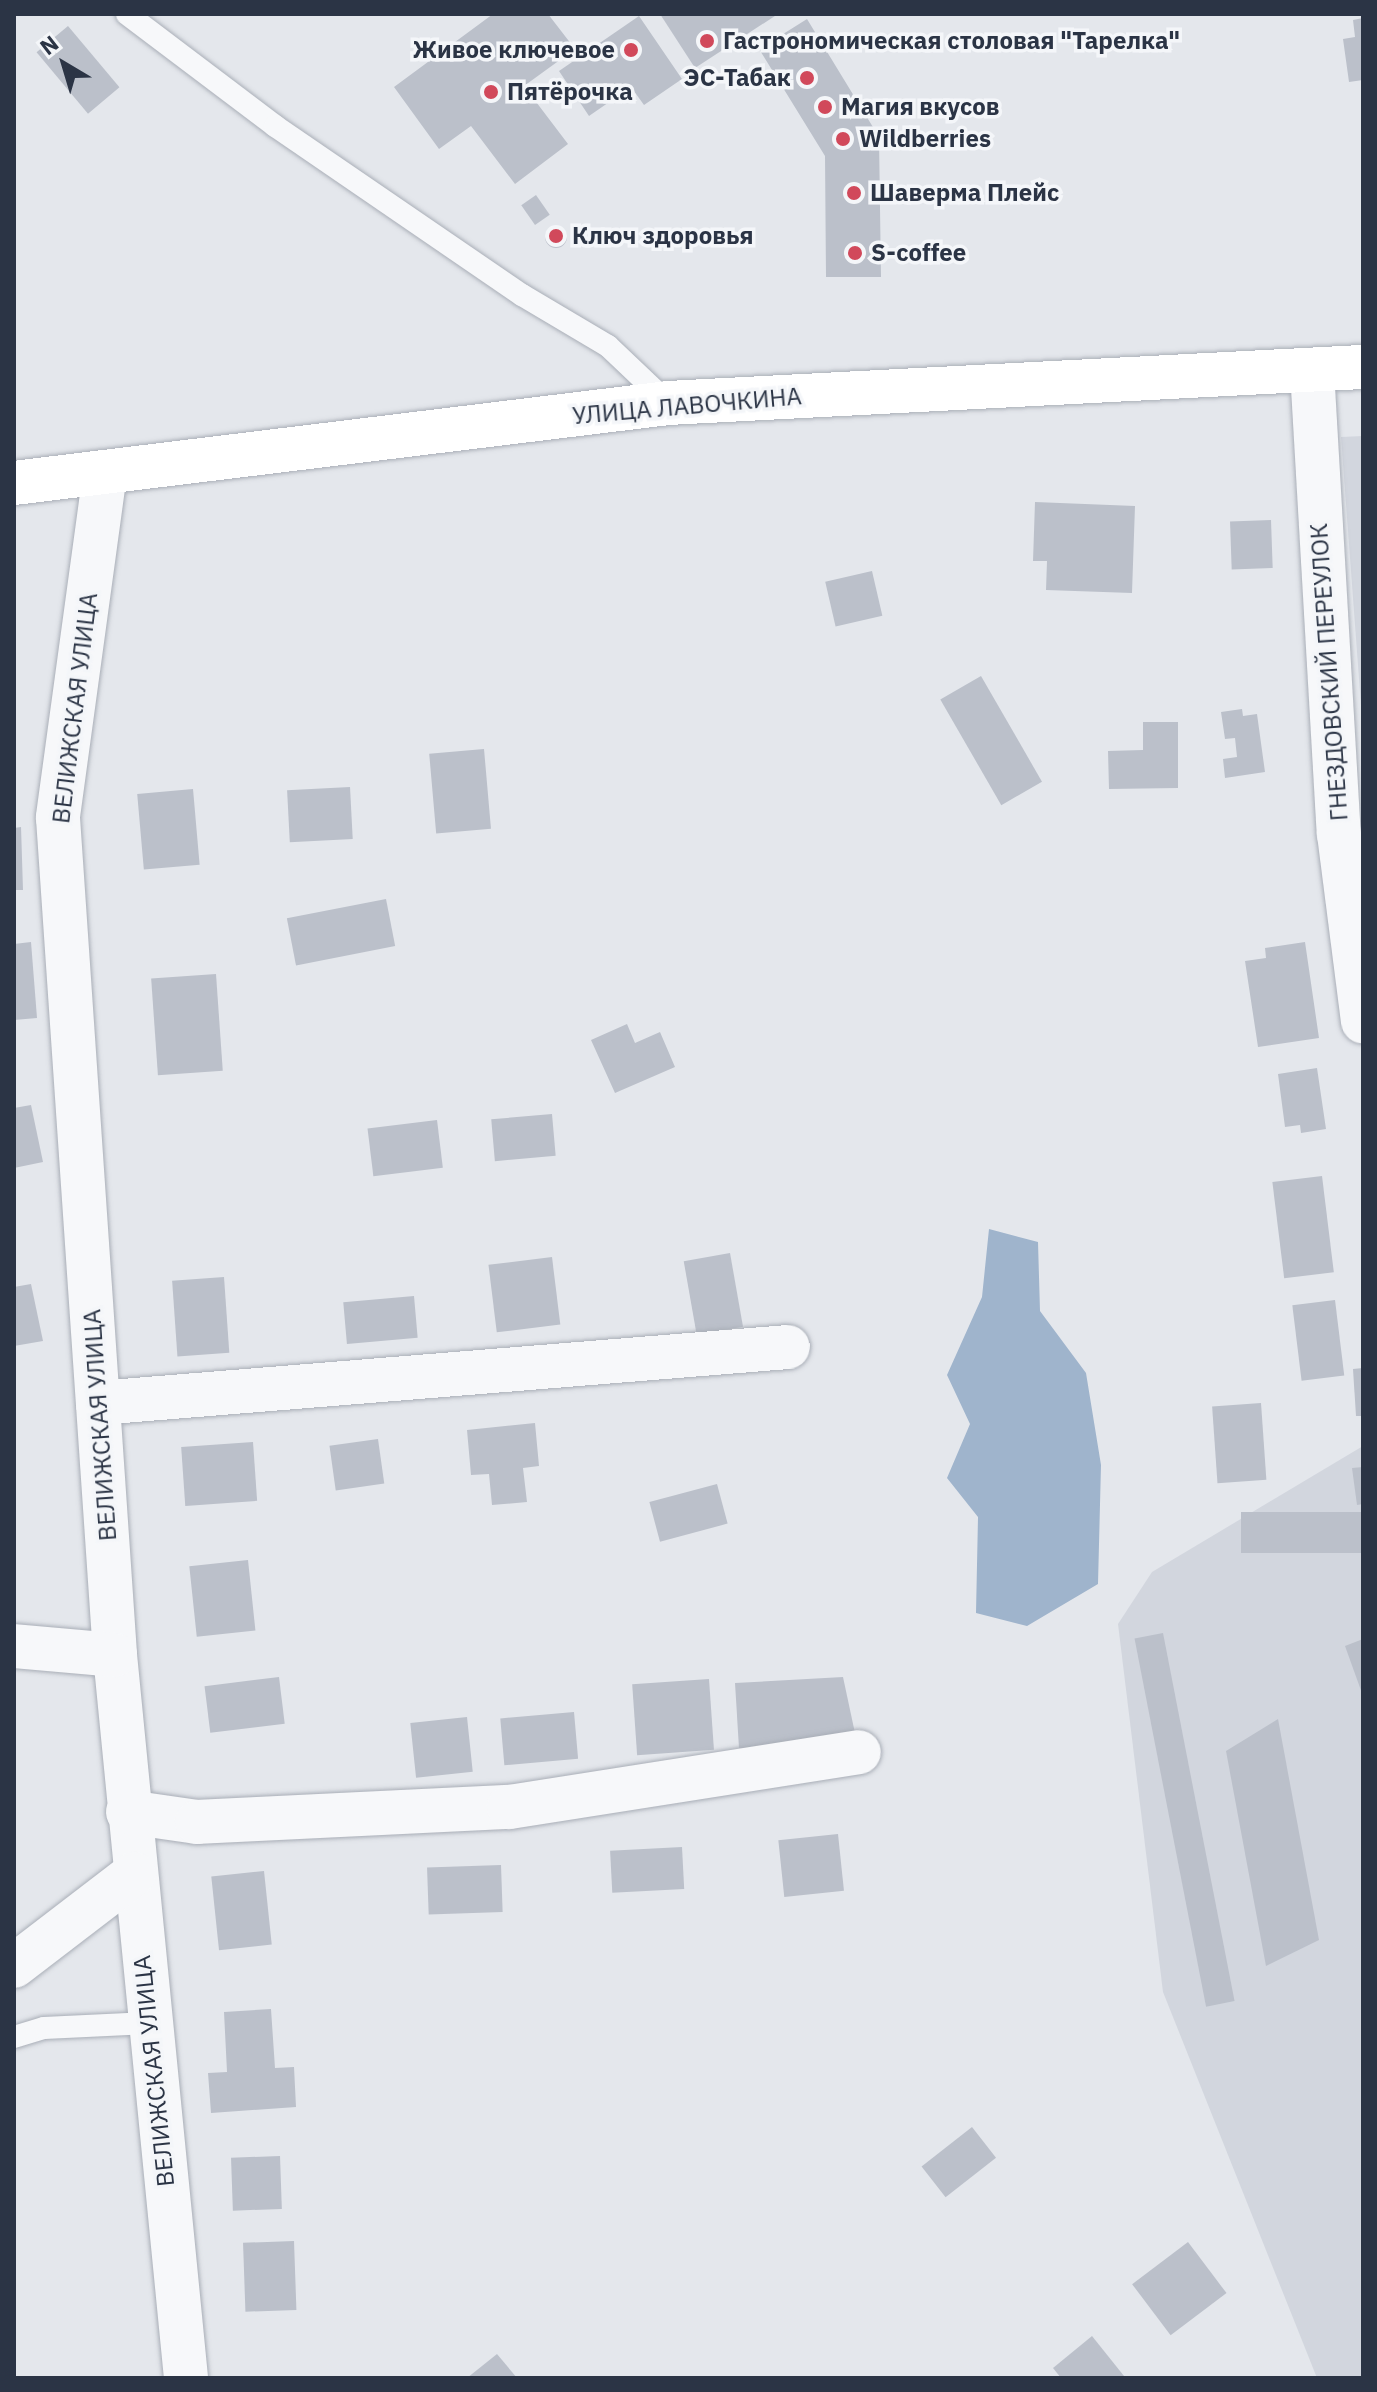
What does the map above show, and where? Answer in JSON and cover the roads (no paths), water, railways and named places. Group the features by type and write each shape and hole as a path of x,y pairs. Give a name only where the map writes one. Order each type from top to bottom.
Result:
{"main road":[{"name":"УЛИЦА ЛАВОЧКИНА","path":"14,483 668,403 1363,367"}],"street":[{"name":"ГНЕЗДОВСКИЙ ПЕРЕУЛОК","path":"1312,370 1339,834 1363,1021"},
{"name":"ВЕЛИЖСКАЯ УЛИЦА","path":"105,473 58,818 115,1655 134,1874 186,2378"},
{"path":"98,1403 788,1347"},
{"path":"14,1646 115,1655"},
{"path":"128,1812 197,1822 509,1807 859,1752"},
{"path":"14,1966 134,1874"}],"lane":[{"path":"127,14 288,135 522,295 608,346 668,403"},
{"path":"14,2037 44,2028 149,2023"}],"water":[{"path":"989,1229 1038,1242 1040,1311 1086,1373 1101,1465 1098,1584 1027,1626 976,1613 978,1517 947,1478 970,1424 947,1375 982,1297"}],"place":[{"name":"Гастрономическая столовая \"Тарелка\"","path":"707,41"},
{"name":"Живое ключевое","path":"631,50"},
{"name":"ЭС-Табак","path":"807,78"},
{"name":"Пятёрочка","path":"491,92"},
{"name":"Магия вкусов","path":"825,107"},
{"name":"Wildberries","path":"843,139"},
{"name":"Шаверма Плейс","path":"854,193"},
{"name":"Ключ здоровья","path":"556,236"},
{"name":"S-coffee","path":"855,253"}]}
